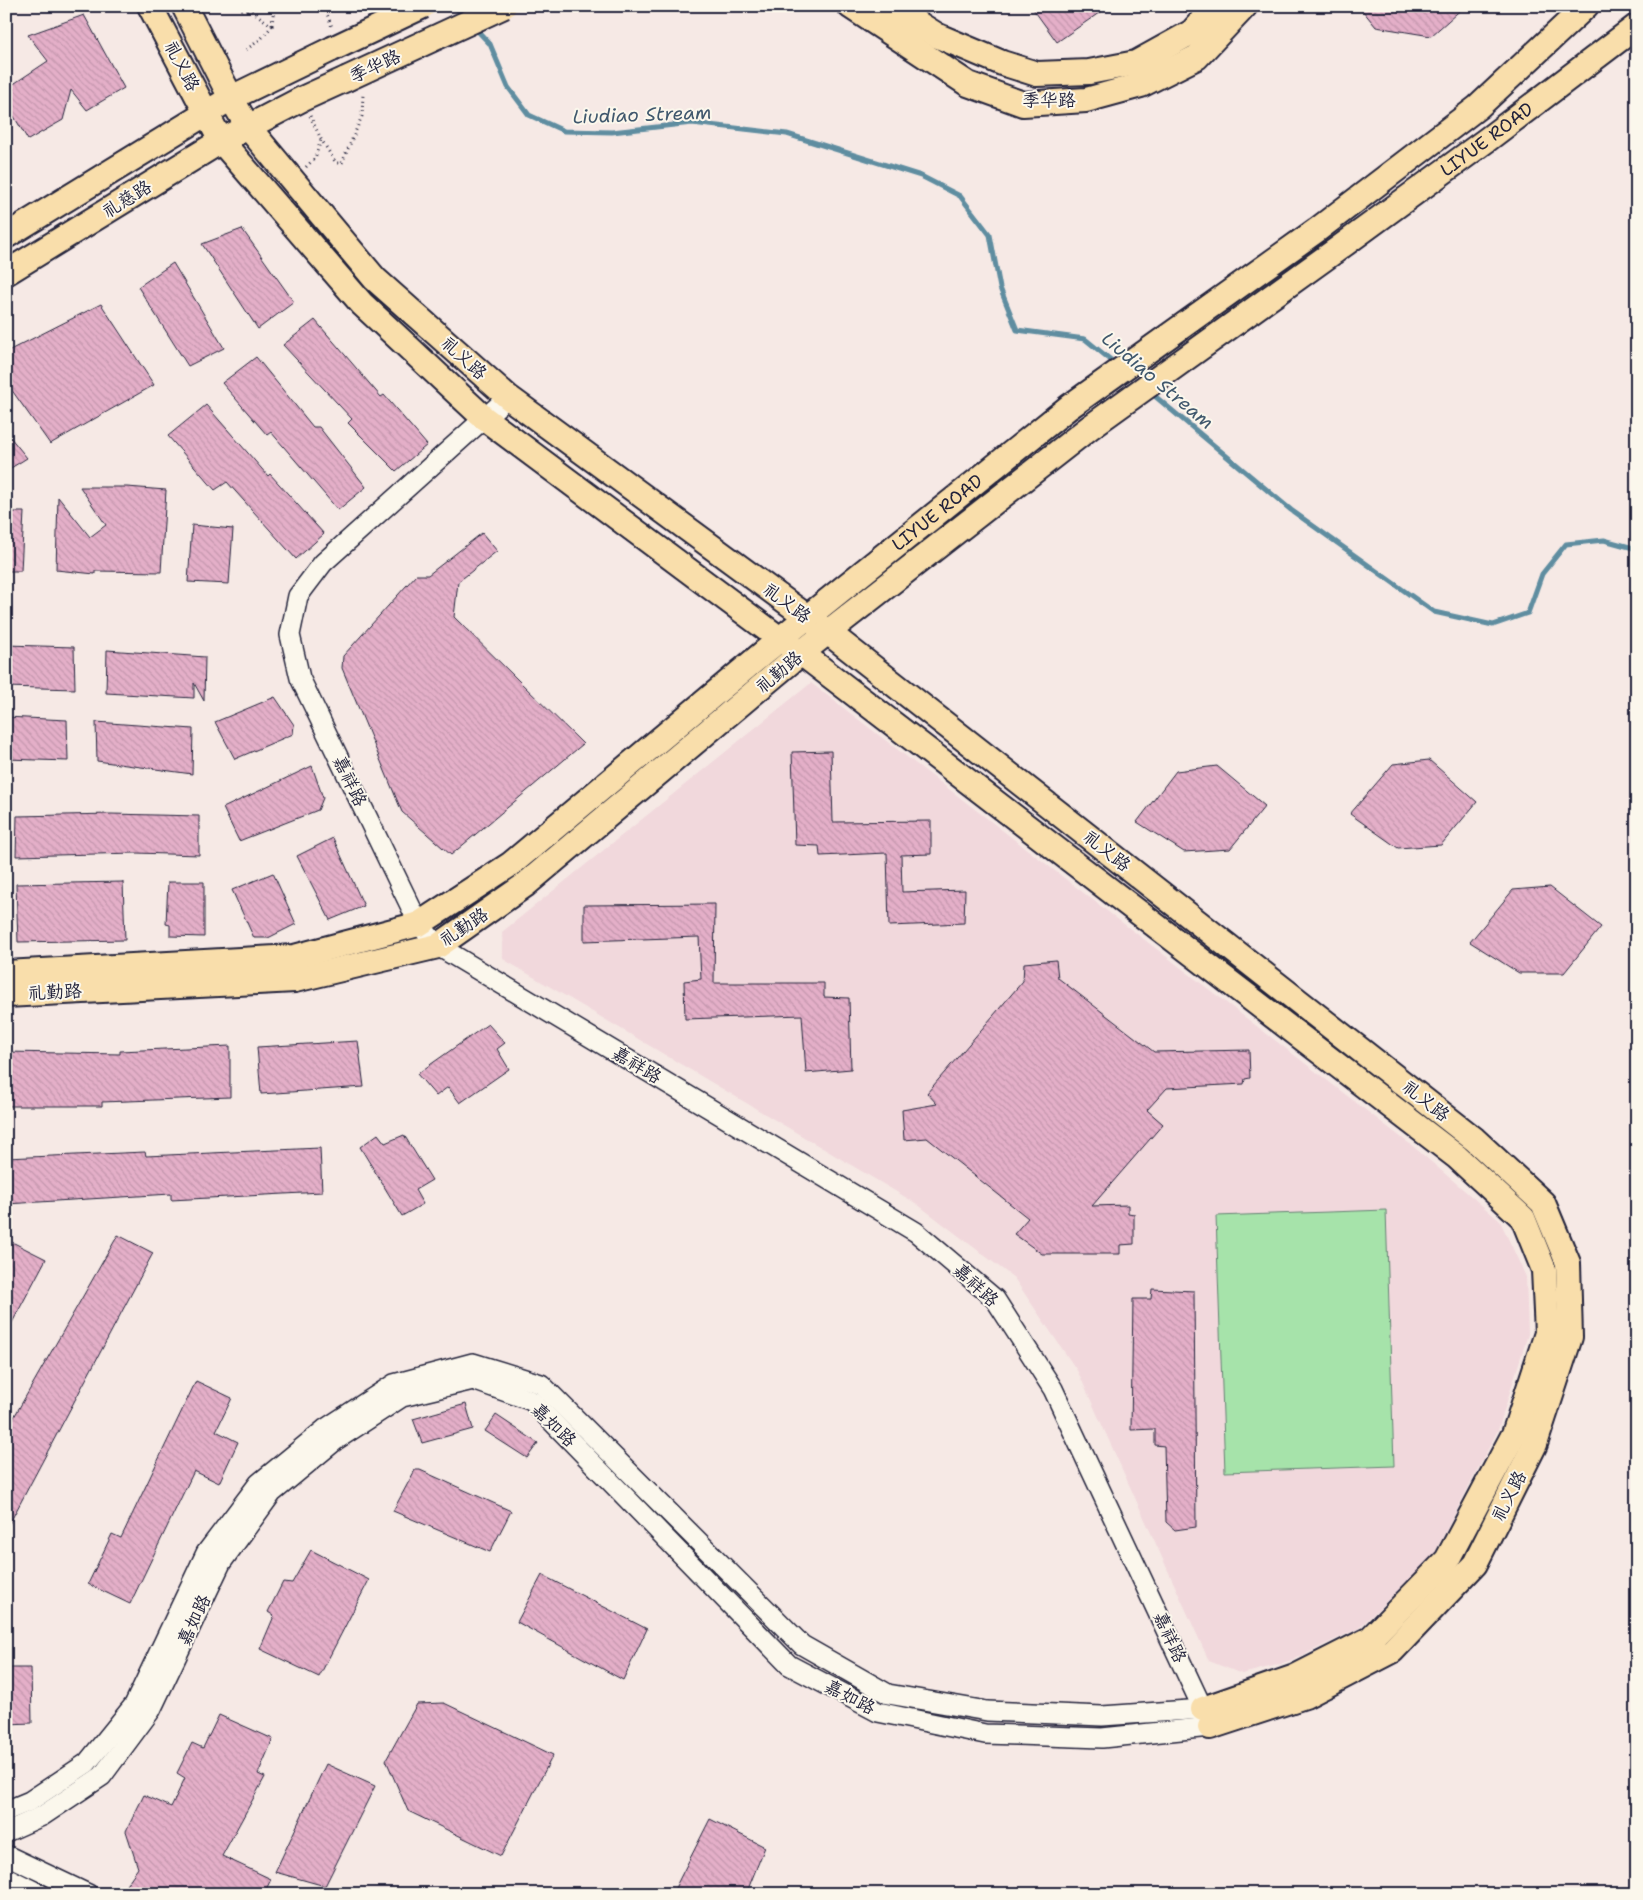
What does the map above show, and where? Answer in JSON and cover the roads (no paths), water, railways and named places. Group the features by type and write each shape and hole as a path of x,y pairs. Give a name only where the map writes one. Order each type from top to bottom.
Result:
{"main road":[{"name":"礼义路","path":"150,6 221,141 362,304 484,418 780,640 801,653 1457,1157 1523,1218 1544,1270 1547,1333 1514,1434 1447,1560 1370,1639 1207,1718"},
{"name":"礼义路","path":"184,6 248,127 375,279 508,397 829,633 1474,1139 1543,1203 1568,1263 1570,1337 1535,1444 1475,1564 1392,1651 1305,1696 1207,1718"},
{"name":"季华路","path":"231,98 423,6"},
{"name":"季华路","path":"248,127 346,79 504,6"},
{"name":"季华路","path":"850,6 968,84 1023,104 1086,100 1141,85 1197,57 1245,6"},
{"name":"季华路","path":"890,6 938,36 1002,63 1037,74 1089,72 1136,63 1192,32 1215,6"},
{"name":"LIYUE ROAD","path":"807,618 1069,407 1317,230 1478,107 1586,6"},
{"name":"LIYUE ROAD","path":"829,633 1088,428 1480,145 1637,26"},
{"name":"礼慈路","path":"6,236 231,98"},
{"name":"礼慈路","path":"6,273 221,141 248,127"},
{"name":"礼勤路","path":"6,973 294,957 419,924 511,864 807,618"},
{"name":"礼勤路","path":"6,994 295,980 438,946 525,885 801,653 829,633"}],"street":[{"name":"嘉祥路","path":"508,397 322,563 298,596 290,635 300,678 419,924 438,946 916,1232 995,1299 1053,1389 1207,1718"},
{"name":"嘉如路","path":"6,1811 30,1801 87,1763 134,1705 206,1553 259,1483 325,1429 394,1384 473,1363 541,1384 802,1645 888,1694 987,1711 1207,1718"},
{"name":"嘉如路","path":"6,1832 42,1816 102,1776 151,1710 221,1563 272,1493 336,1440 402,1396 473,1380 532,1401 789,1664 878,1712 985,1734 1102,1738 1207,1718"},
{"path":"6,1856 88,1894"},
{"path":"6,1877 40,1894"}],"waterway":[{"name":"Liudiao Stream","path":"454,6 464,16"},
{"name":"Liudiao Stream","path":"473,26 490,44 508,87 529,115 564,131 612,132 692,123 787,134 921,176 960,196 990,235 1000,288 1017,330 1085,339 1117,365"},
{"name":"Liudiao Stream","path":"1150,392 1291,510 1434,612 1493,625 1528,613 1542,574 1566,544 1604,540 1637,549"}]}
